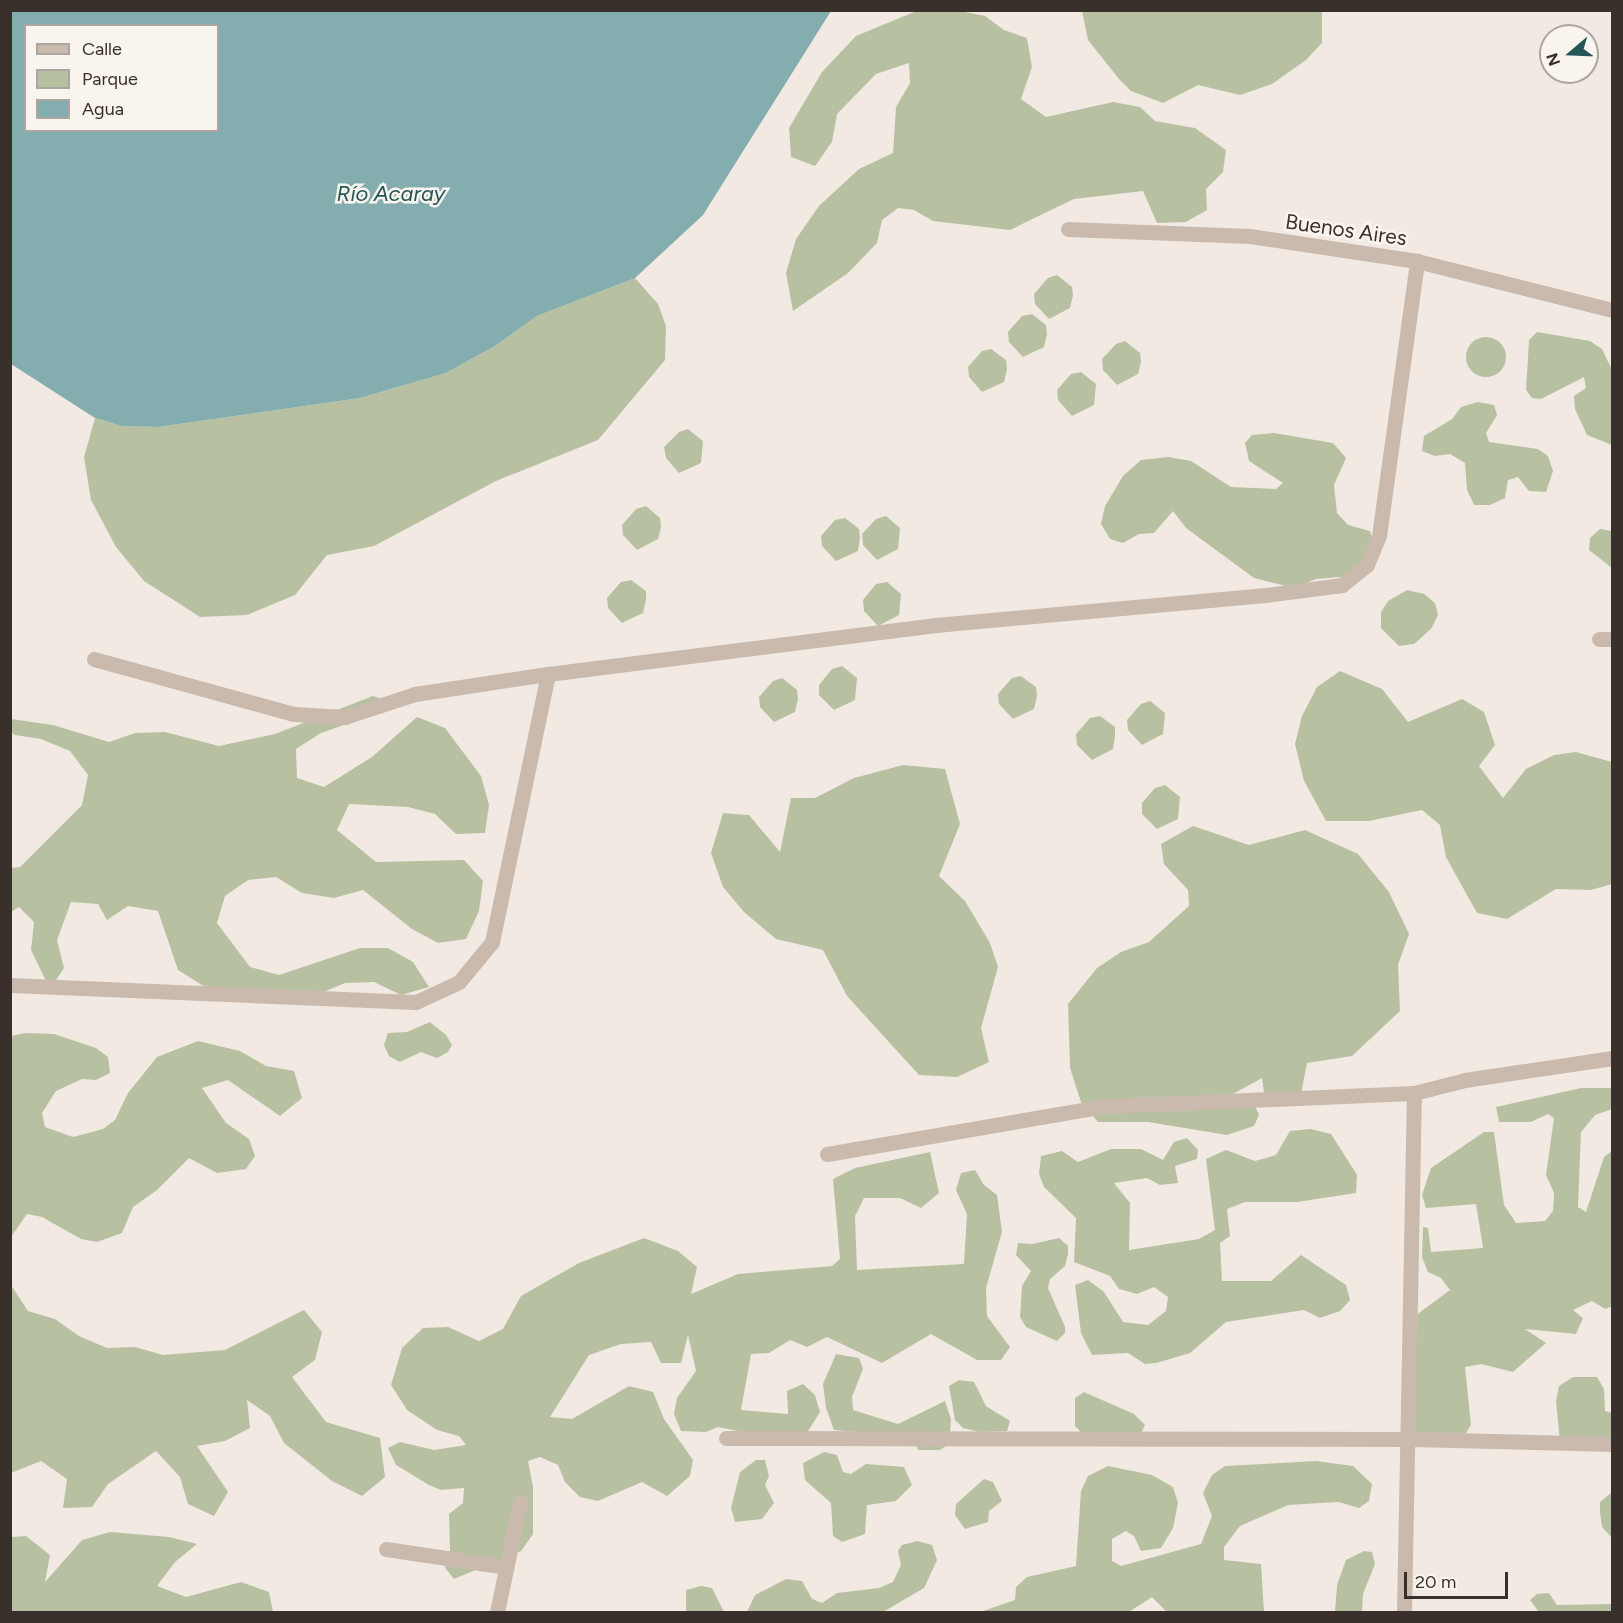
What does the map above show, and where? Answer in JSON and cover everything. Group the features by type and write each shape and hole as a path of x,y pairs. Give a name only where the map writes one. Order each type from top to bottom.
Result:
{"street":[{"name":"Buenos Aires","path":"1068,229 1250,236 1417,261 1612,310"},
{"path":"94,659 294,714 345,717 415,694 548,674 936,625 1266,596 1342,585 1366,565 1379,536 1417,261"},
{"path":"10,985 416,1002 459,982 492,942 548,674"},
{"path":"827,1154 1106,1106 1414,1093 1465,1080 1612,1058"},
{"path":"1404,1612 1410,1439 1414,1093"},
{"path":"726,1438 1410,1439 1612,1444"},
{"path":"497,1612 520,1502"},
{"path":"387,1549 507,1567"}],"green space":[{"path":"919,10 960,11 985,16 1004,30 1027,38 1032,67 1021,99 1046,117 1113,102 1140,107 1155,121 1195,128 1226,150 1223,172 1206,189 1207,210 1186,222 1157,223 1143,191 1074,199 1010,230 933,221 914,210 898,208 882,220 877,243 848,273 793,311 786,273 796,239 819,206 859,169 893,153 896,107 910,83 909,63 876,74 837,114 832,142 815,166 791,157 789,128 822,72 856,36"},
{"path":"1082,11 1322,11 1322,43 1306,60 1272,84 1240,95 1198,85 1163,103 1131,91 1119,79 1088,40"},
{"path":"1057,275 1072,287 1073,295 1070,308 1049,319 1035,304 1034,294 1048,278"},
{"path":"635,278 658,304 666,326 665,360 598,440 496,481 374,546 327,555 295,595 247,615 200,617 144,581 116,547 91,500 84,457 95,418 122,426 158,427 360,398 446,373 495,346 537,316"},
{"path":"1032,314 1046,325 1047,334 1044,347 1023,357 1009,342 1008,332 1022,316"},
{"path":"1537,332 1590,341 1602,349 1612,370 1612,445 1587,435 1575,409 1574,396 1586,388 1584,377 1541,399 1532,398 1526,390 1529,340"},
{"path":"1486,337 1494,338 1500,343 1505,349 1505,365 1500,371 1494,376 1486,377 1478,376 1472,371 1467,365 1466,357 1467,349 1472,343 1478,338"},
{"path":"1125,341 1140,353 1141,362 1138,374 1117,385 1103,370 1102,359 1116,344"},
{"path":"991,349 1006,360 1007,369 1004,382 982,392 969,377 968,367 982,351"},
{"path":"1081,372 1096,384 1094,405 1072,416 1058,400 1057,390 1071,374"},
{"path":"1478,402 1494,405 1497,415 1486,433 1489,442 1538,449 1548,456 1553,471 1546,492 1529,491 1518,477 1508,480 1505,498 1490,505 1474,505 1467,490 1465,463 1450,454 1435,456 1422,451 1424,436 1452,419 1461,407"},
{"path":"688,429 703,441 701,463 679,473 666,458 664,447 679,432"},
{"path":"1274,433 1333,443 1346,458 1334,485 1337,513 1348,525 1370,531 1377,554 1352,576 1316,579 1294,588 1254,578 1186,528 1173,511 1154,533 1139,534 1123,543 1110,539 1101,524 1105,506 1123,476 1141,460 1168,457 1191,461 1231,487 1276,489 1283,483 1249,461 1245,443 1252,435"},
{"path":"646,506 660,518 661,527 658,539 637,550 623,535 622,525 636,509"},
{"path":"886,516 900,528 898,549 877,560 863,545 862,534 876,519"},
{"path":"845,518 859,529 858,551 836,561 822,546 821,536 835,520"},
{"path":"1600,529 1612,531 1612,568 1589,550 1590,538"},
{"path":"631,580 646,591 646,600 643,613 622,623 608,608 607,598 621,582"},
{"path":"887,582 901,594 899,615 878,626 864,611 863,600 876,584"},
{"path":"1407,590 1424,594 1435,603 1438,615 1431,629 1414,644 1399,646 1381,628 1381,612 1388,601"},
{"path":"842,666 857,678 855,700 834,710 819,695 819,685 832,669"},
{"path":"1340,671 1382,689 1408,722 1462,699 1484,712 1495,745 1479,766 1503,798 1526,769 1554,755 1576,752 1612,762 1612,884 1591,890 1556,889 1507,919 1477,913 1446,857 1440,825 1422,810 1369,821 1326,821 1304,781 1295,744 1302,716 1317,687"},
{"path":"1021,676 1036,687 1037,696 1034,709 1013,719 999,704 998,694 1012,678"},
{"path":"782,678 797,690 798,699 795,712 774,722 760,707 759,697 773,681"},
{"path":"373,696 400,705 321,733 296,749 297,778 324,787 372,757 417,717 445,728 481,776 489,805 485,833 456,834 435,814 408,807 349,804 337,830 376,862 464,860 483,881 479,911 466,939 438,943 412,929 363,890 334,898 302,893 276,877 248,880 225,896 217,923 250,967 279,975 360,948 388,948 413,962 429,987 401,995 374,982 345,983 321,993 205,987 178,970 158,911 128,906 107,920 98,904 71,902 57,940 64,968 50,989 31,950 34,922 19,907 11,912 11,868 20,867 82,805 88,775 70,751 41,739 15,735 11,732 11,719 53,725 109,742 135,733 165,732 219,746 275,734"},
{"path":"1150,701 1165,713 1163,734 1142,745 1128,730 1127,720 1141,704"},
{"path":"1100,716 1115,727 1113,749 1092,760 1077,745 1076,734 1090,718"},
{"path":"903,765 945,769 960,824 939,876 965,901 990,943 998,967 981,1028 989,1062 957,1077 919,1075 847,996 823,950 776,939 744,912 723,887 711,853 723,813 749,815 780,852 791,798 815,798 854,778"},
{"path":"1165,785 1180,797 1178,819 1157,829 1142,814 1142,803 1155,788"},
{"path":"1193,826 1249,845 1305,830 1358,854 1389,892 1409,934 1398,965 1400,1011 1352,1056 1307,1063 1300,1099 1266,1107 1262,1078 1231,1095 1254,1104 1259,1115 1254,1126 1227,1135 1148,1122 1098,1122 1081,1102 1070,1068 1068,1004 1097,968 1121,952 1149,942 1189,906 1188,890 1164,864 1161,844"},
{"path":"430,1022 446,1035 452,1045 448,1052 437,1058 421,1052 400,1062 389,1056 384,1045 388,1033 407,1032"},
{"path":"25,1033 54,1034 96,1048 108,1057 110,1073 96,1080 82,1079 56,1091 42,1113 45,1127 73,1137 103,1129 115,1120 128,1093 157,1057 198,1041 240,1051 266,1066 294,1071 302,1098 280,1116 228,1080 202,1088 226,1123 249,1139 255,1156 246,1169 217,1173 189,1158 157,1190 133,1207 122,1233 97,1242 81,1239 42,1217 27,1214 11,1237 11,1036"},
{"path":"1581,1088 1612,1088 1612,1109 1595,1115 1581,1132 1578,1207 1586,1212 1604,1157 1612,1151 1612,1306 1605,1309 1592,1301 1573,1310 1583,1318 1576,1334 1525,1329 1546,1343 1513,1372 1481,1364 1465,1367 1471,1425 1461,1441 1426,1445 1409,1425 1415,1316 1450,1290 1441,1278 1428,1272 1422,1257 1423,1227 1428,1228 1431,1252 1483,1248 1476,1204 1426,1208 1422,1195 1431,1168 1484,1132 1494,1132 1504,1205 1516,1223 1545,1221 1553,1211 1554,1193 1546,1175 1554,1118 1548,1114 1531,1122 1499,1122 1496,1107"},
{"path":"1311,1129 1331,1134 1357,1175 1356,1193 1297,1202 1245,1202 1227,1209 1230,1236 1220,1243 1222,1281 1271,1281 1301,1255 1346,1285 1350,1300 1340,1311 1320,1318 1304,1310 1226,1322 1190,1353 1156,1363 1145,1364 1128,1353 1092,1355 1081,1333 1075,1285 1088,1280 1104,1292 1123,1322 1148,1325 1166,1311 1168,1297 1154,1287 1137,1294 1119,1289 1110,1276 1074,1262 1076,1218 1044,1187 1039,1174 1041,1156 1062,1151 1078,1162 1111,1149 1141,1149 1163,1160 1174,1142 1187,1138 1198,1150 1197,1159 1175,1166 1178,1183 1160,1185 1147,1178 1114,1183 1130,1203 1129,1250 1199,1239 1215,1230 1206,1159 1226,1150 1255,1161 1276,1155 1290,1131"},
{"path":"930,1152 939,1193 921,1208 900,1198 864,1198 855,1216 857,1270 964,1264 967,1214 956,1190 961,1173 975,1170 984,1185 997,1195 1002,1232 986,1288 987,1316 1010,1347 1001,1360 977,1360 931,1334 882,1363 827,1337 807,1347 790,1340 769,1353 751,1354 741,1410 788,1414 787,1391 803,1384 815,1395 820,1412 807,1433 777,1439 718,1427 706,1432 681,1431 674,1414 677,1398 696,1371 688,1335 681,1363 661,1363 651,1342 621,1344 589,1355 550,1417 572,1419 629,1386 653,1392 664,1419 693,1460 690,1476 667,1496 642,1482 598,1501 580,1497 565,1482 558,1465 540,1457 528,1461 533,1487 533,1534 521,1551 454,1579 445,1568 450,1550 449,1514 463,1503 464,1488 441,1490 429,1485 396,1465 388,1448 400,1442 434,1450 466,1445 459,1436 437,1430 407,1410 391,1385 402,1348 423,1328 448,1327 479,1341 503,1329 521,1296 579,1263 644,1238 678,1251 697,1267 691,1294 738,1274 832,1266 840,1259 833,1179 855,1168"},
{"path":"1059,1238 1068,1246 1068,1254 1065,1266 1050,1279 1048,1288 1065,1327 1065,1333 1057,1341 1026,1327 1020,1317 1022,1286 1031,1271 1016,1255 1018,1243 1032,1244"},
{"path":"11,1285 28,1311 55,1319 79,1336 107,1348 135,1347 163,1355 225,1350 304,1310 322,1332 315,1360 292,1377 326,1422 380,1438 385,1477 362,1496 332,1481 284,1443 270,1416 247,1400 250,1428 225,1441 197,1446 228,1492 214,1516 188,1504 180,1477 156,1451 108,1484 92,1507 63,1508 67,1479 41,1461 11,1473"},
{"path":"836,1354 859,1358 863,1369 852,1397 853,1410 898,1424 945,1401 951,1419 949,1444 940,1450 918,1450 914,1437 834,1430 826,1408 823,1384"},
{"path":"1573,1377 1597,1377 1604,1389 1605,1411 1612,1413 1612,1449 1560,1441 1556,1401 1559,1386"},
{"path":"959,1380 974,1382 986,1406 1010,1421 1007,1431 979,1432 963,1428 955,1420 949,1386"},
{"path":"1084,1392 1134,1414 1145,1425 1140,1435 1087,1439 1075,1426 1075,1398"},
{"path":"824,1452 837,1455 843,1472 851,1474 866,1464 904,1467 912,1485 896,1501 867,1505 865,1534 842,1542 833,1536 831,1503 805,1480 803,1463"},
{"path":"756,1460 765,1460 769,1476 765,1485 774,1503 762,1519 735,1522 731,1508 740,1472"},
{"path":"1316,1461 1353,1466 1372,1484 1369,1501 1359,1508 1338,1502 1288,1505 1240,1526 1224,1547 1224,1560 1261,1564 1264,1612 1167,1612 1152,1597 1129,1612 980,1612 1015,1600 1016,1587 1027,1577 1076,1566 1081,1491 1088,1476 1108,1466 1152,1475 1173,1487 1178,1503 1173,1528 1161,1548 1141,1551 1134,1536 1126,1531 1112,1539 1112,1561 1121,1566 1201,1544 1212,1516 1203,1493 1212,1475 1225,1466"},
{"path":"984,1479 993,1482 1002,1501 989,1511 988,1522 965,1529 955,1515 956,1504"},
{"path":"1612,1492 1612,1538 1602,1527 1600,1502"},
{"path":"110,1532 169,1537 197,1544 175,1562 157,1586 186,1597 241,1582 269,1592 273,1612 11,1612 11,1537 26,1536 50,1555 45,1582 82,1540"},
{"path":"917,1541 932,1545 937,1560 924,1588 883,1612 747,1612 755,1595 786,1579 802,1581 812,1599 822,1603 837,1593 879,1588 893,1582 901,1565 898,1551 902,1545"},
{"path":"1364,1551 1372,1552 1375,1564 1363,1594 1362,1612 1335,1612 1337,1585 1346,1560"},
{"path":"701,1586 712,1588 724,1612 686,1612 686,1590"},
{"path":"1549,1593 1557,1605 1612,1604 1612,1612 1539,1612 1530,1600 1537,1594"}],"water":[{"name":"Río Acaray","path":"11,10 831,11 703,215 635,278 537,316 495,346 446,373 360,398 158,427 122,426 95,418 11,364"}]}
